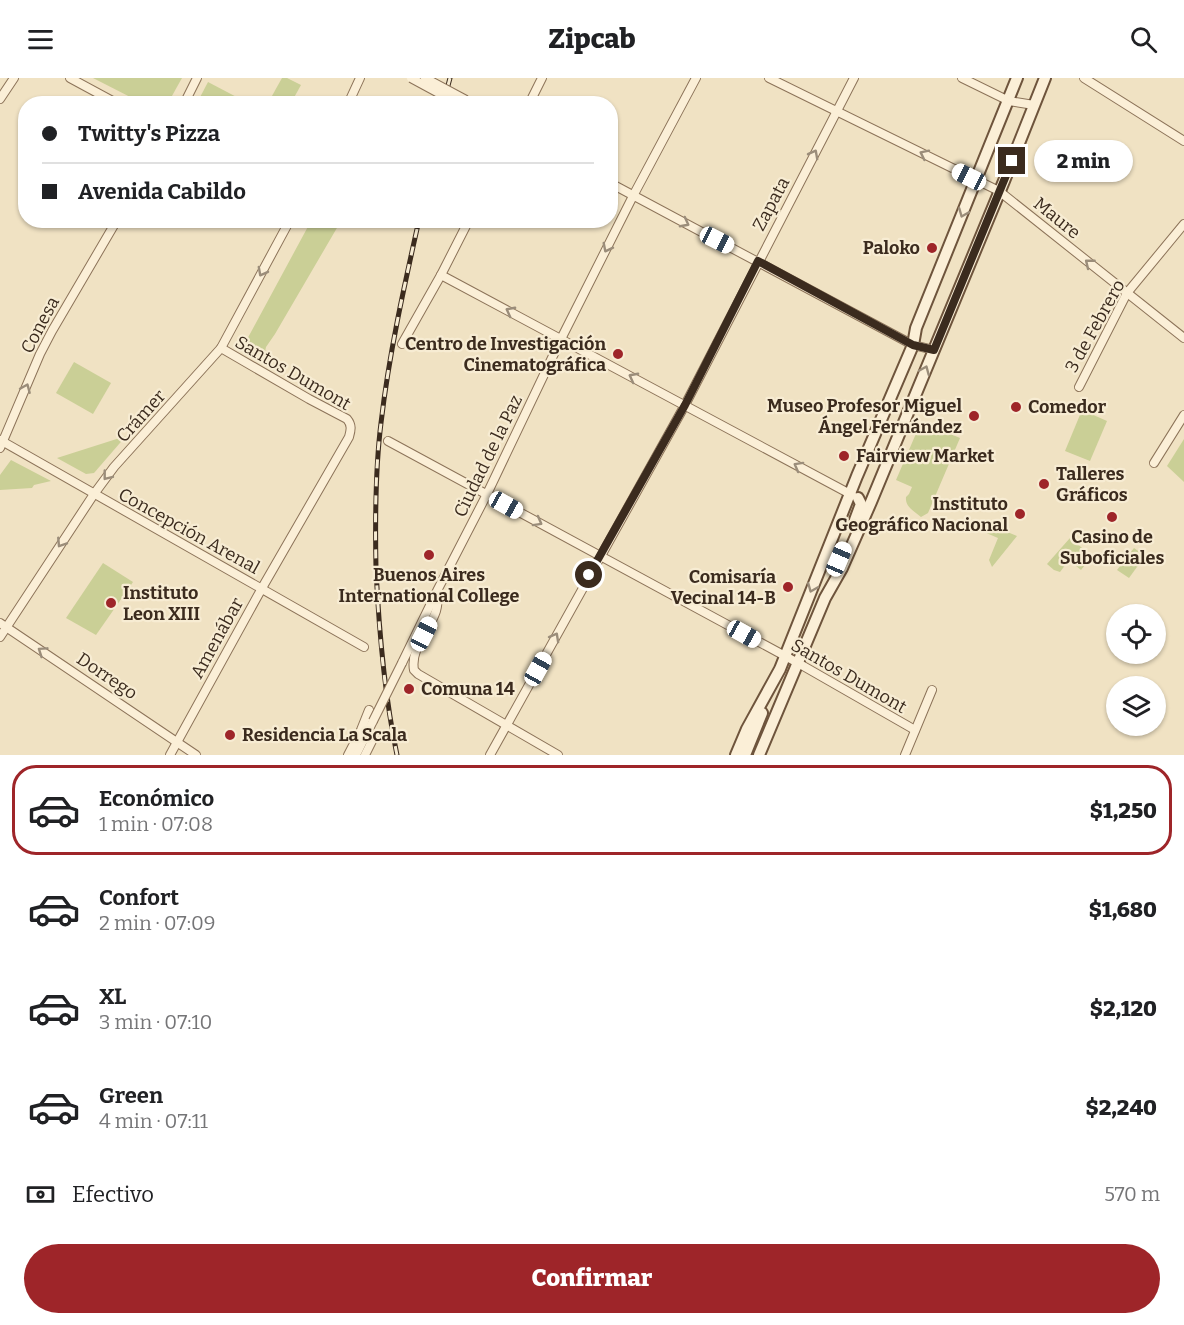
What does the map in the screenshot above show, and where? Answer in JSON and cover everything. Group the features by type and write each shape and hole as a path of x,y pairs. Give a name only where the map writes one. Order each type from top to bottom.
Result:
{"main road":[{"path":"745,755 854,496 913,345 916,328 1017,78"},
{"path":"825,598 846,559 1045,78"},
{"path":"759,755 859,511 861,504 854,496"},
{"path":"736,755 747,729 780,669"},
{"path":"766,755 792,677"}],"street":[{"path":"0,99 14,78"},
{"path":"70,78 103,96"},
{"path":"188,96 197,78"},
{"path":"352,96 360,78"},
{"path":"411,78 452,96"},
{"path":"425,78 456,96"},
{"path":"533,96 542,78"},
{"name":"Ciudad de la Paz","path":"618,226 696,78"},
{"name":"Maure","path":"769,78 999,191 1184,338"},
{"name":"Zapata","path":"490,755 685,405 854,78"},
{"path":"962,78 1009,101 1034,105"},
{"path":"1084,78 1184,141"},
{"path":"618,188 913,345 934,350"},
{"name":"3 de Febrero","path":"1078,387 1127,293 1184,224"},
{"name":"Conesa","path":"1,443 40,354 112,228"},
{"name":"Crámer","path":"0,637 3,625 93,494 114,467 220,348 286,228"},
{"path":"402,344 465,228"},
{"name":"Ciudad de la Paz","path":"356,755 617,228"},
{"path":"441,275 854,496"},
{"name":"Santos Dumont","path":"220,348 309,399 342,415 351,423"},
{"path":"1154,463 1184,414"},
{"name":"Amenábar","path":"170,755 349,437 351,423"},
{"name":"Santos Dumont","path":"388,441 798,663 915,730"},
{"name":"Concepción Arenal","path":"1,443 364,647"},
{"name":"Ciudad de la Paz","path":"438,590 435,613 414,655 414,670 507,726"},
{"name":"Dorrego","path":"3,625 196,755"},
{"path":"905,755 932,690"},
{"path":"348,755 369,710"},
{"path":"507,726 558,755"},
{"path":"365,755 374,737"}],"green space":[{"path":"93,78 182,78 172,96 128,96"},
{"path":"282,78 301,85 295,96 272,96"},
{"path":"208,82 235,96 201,96"},
{"path":"307,228 337,228 266,347 264,357 244,345"},
{"path":"74,362 111,383 93,414 56,393"},
{"path":"1082,410 1107,421 1090,461 1065,451"},
{"path":"934,427 960,438 928,513 921,517 907,503 906,497 912,487 896,480 918,429 930,434"},
{"path":"126,436 94,473 86,474 57,458"},
{"path":"1184,439 1184,482 1167,466"},
{"path":"11,460 51,481 34,485 32,488 0,490 0,475"},
{"path":"988,524 1017,536 992,567 989,560 998,538 984,532"},
{"path":"1070,538 1092,556 1081,570 1069,560 1060,572 1054,570 1047,564"},
{"path":"1134,548 1145,556 1129,578 1117,570"},
{"path":"103,563 133,582 96,635 66,618"}],"railway":[{"path":"445,96 450,78"},
{"path":"397,755 385,686 379,616 376,569 377,477 388,372 417,228"}],"place":[{"name":"Paloko","path":"932,248"},
{"name":"Centro de Investigación Cinematográfica","path":"618,354"},
{"name":"Comedor","path":"1016,407"},
{"name":"Museo Profesor Miguel Ángel Fernández","path":"974,416"},
{"name":"Fairview Market","path":"844,456"},
{"name":"Talleres Gráficos","path":"1044,484"},
{"name":"Instituto Geográfico Nacional","path":"1020,514"},
{"name":"Casino de Suboficiales","path":"1112,517"},
{"name":"Buenos Aires International College","path":"429,555"},
{"name":"Comisaría Vecinal 14-B","path":"788,587"},
{"name":"Instituto Leon XIII","path":"111,603"},
{"name":"Comuna 14","path":"409,689"},
{"name":"Residencia La Scala","path":"230,735"}],"route":[{"path":"589,575 685,405 758,261 913,345 934,350 1012,161"}]}
